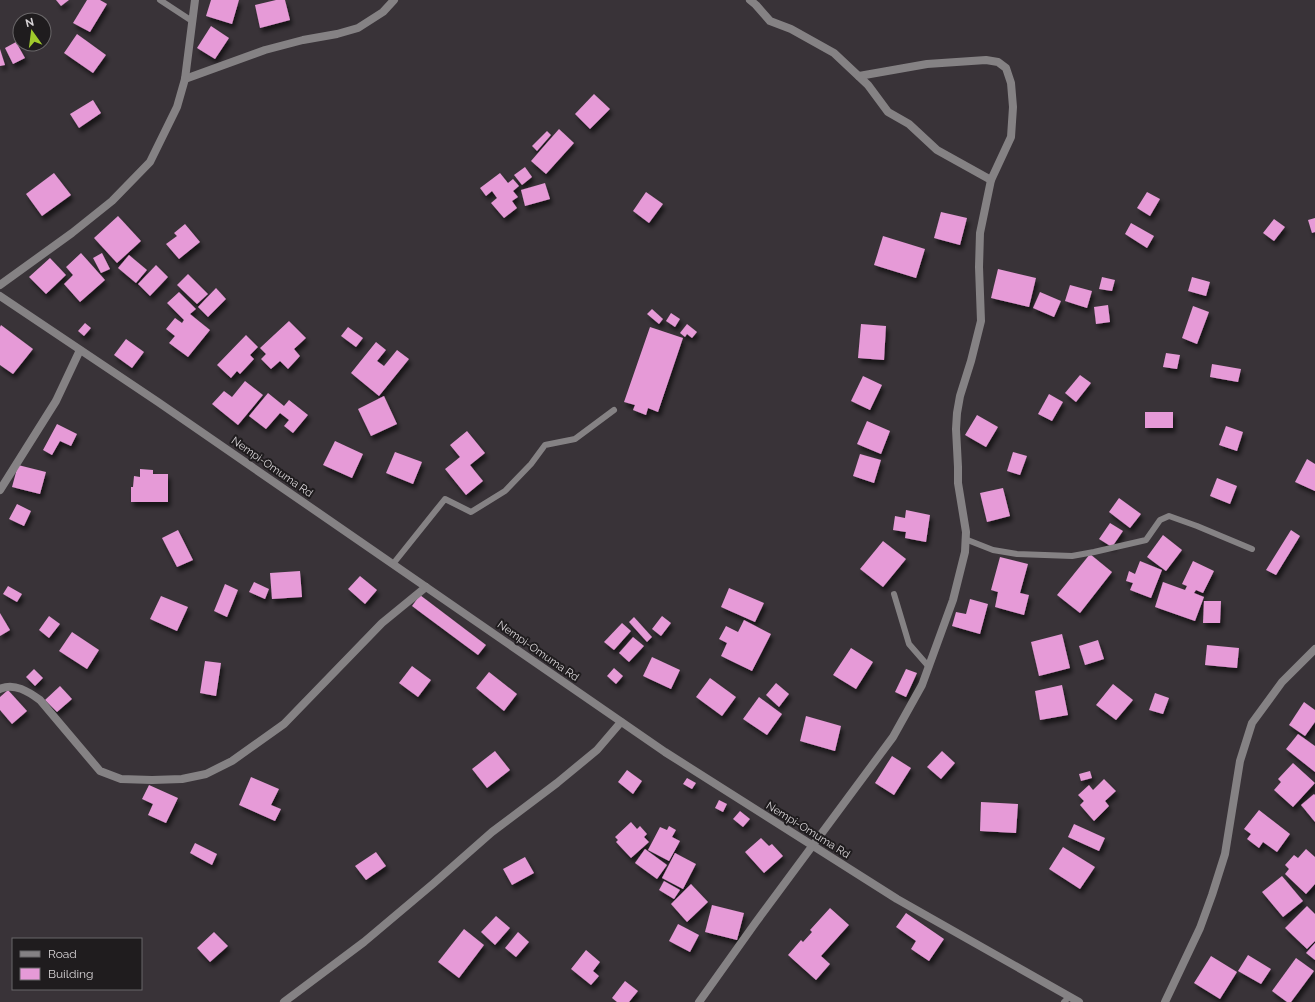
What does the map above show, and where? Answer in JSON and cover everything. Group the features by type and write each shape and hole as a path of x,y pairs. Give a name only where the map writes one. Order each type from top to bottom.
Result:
{"street":[{"path":"0,285 72,233 112,201 150,162 177,107 185,78 195,0"},
{"path":"185,78 265,50 358,28 383,12 394,0"},
{"path":"750,0 770,21 791,29 834,53 868,85 888,112 908,124 937,150 991,180"},
{"path":"699,1002 756,922 893,737 922,685 953,600 965,552 966,532 958,483 956,429 960,396 981,321 979,267 980,232 991,180 1011,137 1013,107 1011,83 1006,68 998,62 986,60 927,64 859,76"},
{"name":"Nempi-Omuma Rd","path":"0,296 164,406 665,752 897,899 1067,999 1078,1002"},
{"path":"0,490 56,402 80,350"},
{"path":"0,689 2,687 15,687 28,692 40,700 100,771 121,779 152,780 182,779 206,774 232,761 284,724 382,623 426,587"},
{"path":"1165,1002 1200,928 1225,854 1240,761 1252,723 1282,682 1315,649"},
{"path":"284,1002 364,942 492,832 557,784 597,750 621,722"}],"lane":[{"path":"160,0 192,20"},
{"path":"393,564 445,499 471,512 505,491 531,464 545,445 575,439 614,410"},
{"path":"965,539 993,550 1017,554 1072,556 1146,540 1160,520 1169,516 1252,549"},
{"path":"894,594 909,644 929,667"}],"building":[{"path":"56,0 69,0 61,6"},
{"path":"87,0 100,0 107,4 90,32 73,23"},
{"path":"211,0 239,0 232,24 206,16"},
{"path":"276,0 285,0 290,20 260,28 255,5"},
{"path":"211,26 229,38 215,59 197,48"},
{"path":"77,34 106,55 93,73 64,53"},
{"path":"12,44 12,52 22,52 25,58 13,64 5,48"},
{"path":"0,49 5,65 0,66"},
{"path":"594,94 610,109 590,129 575,114"},
{"path":"93,100 101,113 79,128 70,114"},
{"path":"559,129 574,143 546,174 531,161"},
{"path":"547,131 551,135 537,151 532,146"},
{"path":"525,167 532,177 522,185 514,175"},
{"path":"54,173 71,195 42,216 26,194"},
{"path":"500,173 508,183 513,179 519,186 513,191 518,197 512,201 517,208 504,218 491,203 497,198 492,191 486,196 480,188"},
{"path":"545,183 550,199 525,206 521,190"},
{"path":"646,192 663,204 649,223 633,211"},
{"path":"1147,192 1160,199 1150,216 1137,208"},
{"path":"941,212 967,218 960,245 934,238"},
{"path":"118,216 141,241 117,263 94,238"},
{"path":"1315,218 1315,232 1312,233 1308,220"},
{"path":"1274,219 1285,227 1274,241 1263,233"},
{"path":"1131,223 1154,236 1147,248 1125,234"},
{"path":"185,224 200,242 179,259 166,244 177,236 174,233"},
{"path":"883,236 925,249 916,278 874,265"},
{"path":"81,253 105,280 80,302 64,284 73,275 66,267"},
{"path":"102,253 110,269 101,273 93,258"},
{"path":"129,255 147,270 136,283 118,268"},
{"path":"50,258 66,275 46,294 29,277"},
{"path":"156,265 168,277 150,296 138,284"},
{"path":"998,269 1036,278 1029,307 991,298"},
{"path":"188,274 208,294 197,304 177,285"},
{"path":"1102,277 1115,280 1112,291 1099,289"},
{"path":"1192,277 1210,282 1206,296 1188,291"},
{"path":"1070,285 1092,291 1087,308 1065,301"},
{"path":"216,288 226,299 208,317 198,307"},
{"path":"179,292 196,309 190,314 210,330 188,357 169,343 175,336 166,329 175,318 182,323 184,320 167,303"},
{"path":"1040,292 1061,301 1054,317 1033,308"},
{"path":"1108,305 1110,322 1096,324 1094,307"},
{"path":"1193,306 1209,312 1197,344 1182,338"},
{"path":"652,309 663,319 659,324 647,314"},
{"path":"671,313 680,319 675,327 666,321"},
{"path":"289,321 306,338 294,349 300,356 288,369 280,361 271,369 261,359 266,354 260,348"},
{"path":"85,323 91,328 84,336 78,331"},
{"path":"687,324 697,332 692,338 687,334 685,337 680,333"},
{"path":"861,324 886,326 884,360 858,358"},
{"path":"1,325 33,349 13,374 0,365"},
{"path":"348,327 363,338 356,347 341,336"},
{"path":"650,327 683,338 658,412 648,408 646,415 633,410 635,405 624,402"},
{"path":"246,335 258,347 250,355 254,359 240,374 237,371 231,378 217,365"},
{"path":"126,339 144,352 132,368 114,355"},
{"path":"376,342 386,350 377,361 384,366 397,350 409,359 379,396 351,373"},
{"path":"1166,353 1180,355 1177,369 1163,367"},
{"path":"1212,364 1241,369 1238,382 1210,377"},
{"path":"1080,375 1091,383 1076,402 1065,393"},
{"path":"863,376 882,385 870,410 851,401"},
{"path":"245,381 263,395 238,425 212,404 224,391 232,397"},
{"path":"268,393 284,406 289,400 308,415 293,433 284,426 289,420 280,413 266,429 249,416"},
{"path":"1049,394 1063,402 1052,421 1038,414"},
{"path":"384,396 397,424 371,436 358,409"},
{"path":"1145,412 1173,412 1173,428 1145,428"},
{"path":"977,415 998,427 986,447 965,435"},
{"path":"867,421 890,431 881,454 857,444"},
{"path":"57,424 77,434 71,446 60,441 52,455 43,450"},
{"path":"1226,426 1243,432 1237,451 1219,445"},
{"path":"467,431 485,453 470,465 483,481 466,495 445,469 460,457 450,445"},
{"path":"335,441 363,454 352,478 323,465"},
{"path":"395,452 422,462 413,484 386,473"},
{"path":"1013,452 1027,456 1020,475 1007,471"},
{"path":"860,454 881,460 874,483 853,476"},
{"path":"1307,459 1315,464 1315,491 1295,482"},
{"path":"18,465 46,472 40,494 12,487"},
{"path":"140,469 153,470 153,474 168,474 168,502 131,502 131,487 133,487 134,476 140,477"},
{"path":"1217,478 1237,486 1230,504 1210,496"},
{"path":"1003,488 1010,516 987,522 980,493"},
{"path":"1119,498 1141,514 1130,528 1109,512"},
{"path":"17,504 31,511 24,526 9,519"},
{"path":"906,510 930,515 926,542 905,538 906,532 893,530 895,516 905,518"},
{"path":"1110,523 1123,531 1112,547 1099,539"},
{"path":"178,530 193,560 177,567 162,538"},
{"path":"1291,530 1300,536 1276,575 1266,570"},
{"path":"1163,535 1182,550 1166,571 1147,557"},
{"path":"883,541 906,559 883,587 860,569"},
{"path":"1090,554 1112,572 1080,613 1057,595"},
{"path":"1000,557 1028,564 1020,593 1029,595 1024,615 995,607 998,592 991,590"},
{"path":"1140,561 1162,570 1151,598 1130,590 1133,583 1126,581 1129,571 1135,574"},
{"path":"1193,561 1214,571 1203,593 1196,590 1194,593 1204,597 1195,621 1155,607 1163,582 1185,590 1187,586 1182,584"},
{"path":"300,571 302,597 272,599 270,573"},
{"path":"360,576 377,590 365,604 348,589"},
{"path":"254,582 269,589 265,599 249,592"},
{"path":"225,584 238,590 227,617 214,611"},
{"path":"8,586 22,594 17,602 3,594"},
{"path":"729,588 764,603 755,622 721,607"},
{"path":"420,595 486,645 478,655 412,606"},
{"path":"161,596 188,607 177,631 150,619"},
{"path":"970,599 988,604 980,634 952,626 956,612 966,614"},
{"path":"1204,601 1221,601 1220,623 1203,623"},
{"path":"0,613 10,630 0,636"},
{"path":"49,616 60,624 49,638 39,630"},
{"path":"662,616 671,623 661,636 652,629"},
{"path":"634,617 652,637 647,642 629,622"},
{"path":"744,620 771,634 752,671 721,656 727,643 719,639 726,626 738,632"},
{"path":"622,623 631,631 614,650 604,642"},
{"path":"72,632 99,650 87,669 59,651"},
{"path":"1062,634 1070,668 1039,676 1031,642"},
{"path":"633,637 644,646 629,662 619,653"},
{"path":"1098,640 1104,659 1085,665 1079,646"},
{"path":"1207,645 1239,648 1237,668 1205,665"},
{"path":"851,648 873,662 856,689 833,675"},
{"path":"652,657 680,670 671,689 643,676"},
{"path":"205,661 221,663 216,696 200,693"},
{"path":"412,666 431,680 418,697 399,683"},
{"path":"614,668 623,676 616,684 607,676"},
{"path":"34,669 43,678 35,686 26,677"},
{"path":"906,669 917,673 906,697 895,692"},
{"path":"489,672 517,694 504,711 476,688"},
{"path":"710,678 736,697 722,716 696,697"},
{"path":"776,683 789,694 779,707 766,695"},
{"path":"1113,684 1133,700 1116,720 1096,705"},
{"path":"1062,685 1068,715 1040,720 1035,691"},
{"path":"60,686 72,699 57,712 45,700"},
{"path":"8,690 27,711 12,724 0,710 0,697"},
{"path":"1155,693 1169,698 1163,714 1149,710"},
{"path":"759,697 782,714 767,735 743,719"},
{"path":"1304,702 1315,710 1315,722 1305,736 1289,725"},
{"path":"806,716 841,726 835,751 800,741"},
{"path":"1298,734 1315,746 1315,772 1286,749"},
{"path":"495,751 510,770 487,788 472,769"},
{"path":"942,751 955,763 941,779 927,767"},
{"path":"892,756 911,768 894,795 875,783"},
{"path":"1293,763 1315,783 1293,807 1274,790 1281,782 1278,779"},
{"path":"627,770 642,781 633,794 618,782"},
{"path":"1090,771 1092,778 1081,781 1079,774"},
{"path":"251,777 279,789 271,805 281,809 275,821 239,805"},
{"path":"687,778 696,783 692,789 683,784"},
{"path":"1104,779 1116,791 1105,801 1109,806 1094,821 1080,805 1084,801 1078,795 1089,785 1093,790"},
{"path":"149,785 178,798 166,823 148,815 153,804 142,799"},
{"path":"1314,794 1315,795 1315,822 1301,805"},
{"path":"719,800 727,804 723,812 715,808"},
{"path":"981,802 1018,804 1016,833 980,831"},
{"path":"1259,810 1290,834 1277,852 1263,842 1259,848 1247,839 1251,834 1244,829"},
{"path":"740,811 750,819 743,827 733,819"},
{"path":"631,822 637,829 640,826 647,834 644,837 649,842 631,858 616,842 618,840 615,837"},
{"path":"1074,824 1105,838 1099,851 1068,837"},
{"path":"669,826 676,830 672,837 680,841 669,861 648,850 660,827 667,830"},
{"path":"761,838 769,846 772,844 783,856 764,873 745,852"},
{"path":"195,843 217,854 212,865 190,853"},
{"path":"1063,847 1095,867 1080,889 1049,869"},
{"path":"645,849 667,865 657,879 635,863"},
{"path":"1306,849 1315,857 1315,884 1306,894 1285,874 1289,869 1285,865 1294,855 1298,858"},
{"path":"376,852 386,866 366,880 355,866"},
{"path":"675,853 696,864 683,889 662,878"},
{"path":"525,857 534,873 512,885 503,869"},
{"path":"1282,876 1303,901 1283,917 1262,892"},
{"path":"664,881 680,890 674,899 659,890"},
{"path":"691,884 708,902 687,922 671,904"},
{"path":"712,905 744,913 737,940 705,932"},
{"path":"1307,906 1315,914 1315,941 1307,949 1285,928"},
{"path":"830,908 849,925 821,956 830,964 816,980 788,955 801,940 803,942 812,932 810,930"},
{"path":"906,913 944,939 929,961 911,949 916,941 896,927"},
{"path":"496,916 510,928 495,945 481,932"},
{"path":"678,924 699,935 690,952 669,941"},
{"path":"464,929 484,945 459,978 438,962"},
{"path":"214,932 228,946 210,962 197,948"},
{"path":"518,932 529,942 516,957 505,948"},
{"path":"1315,943 1315,960 1306,953"},
{"path":"586,950 600,962 593,971 599,976 591,985 571,969"},
{"path":"1248,955 1271,969 1261,984 1238,971"},
{"path":"1211,956 1237,972 1220,999 1194,983"},
{"path":"1296,958 1314,971 1291,1002 1287,1002 1272,991"},
{"path":"625,981 638,991 629,1002 617,1002 612,998"}]}
